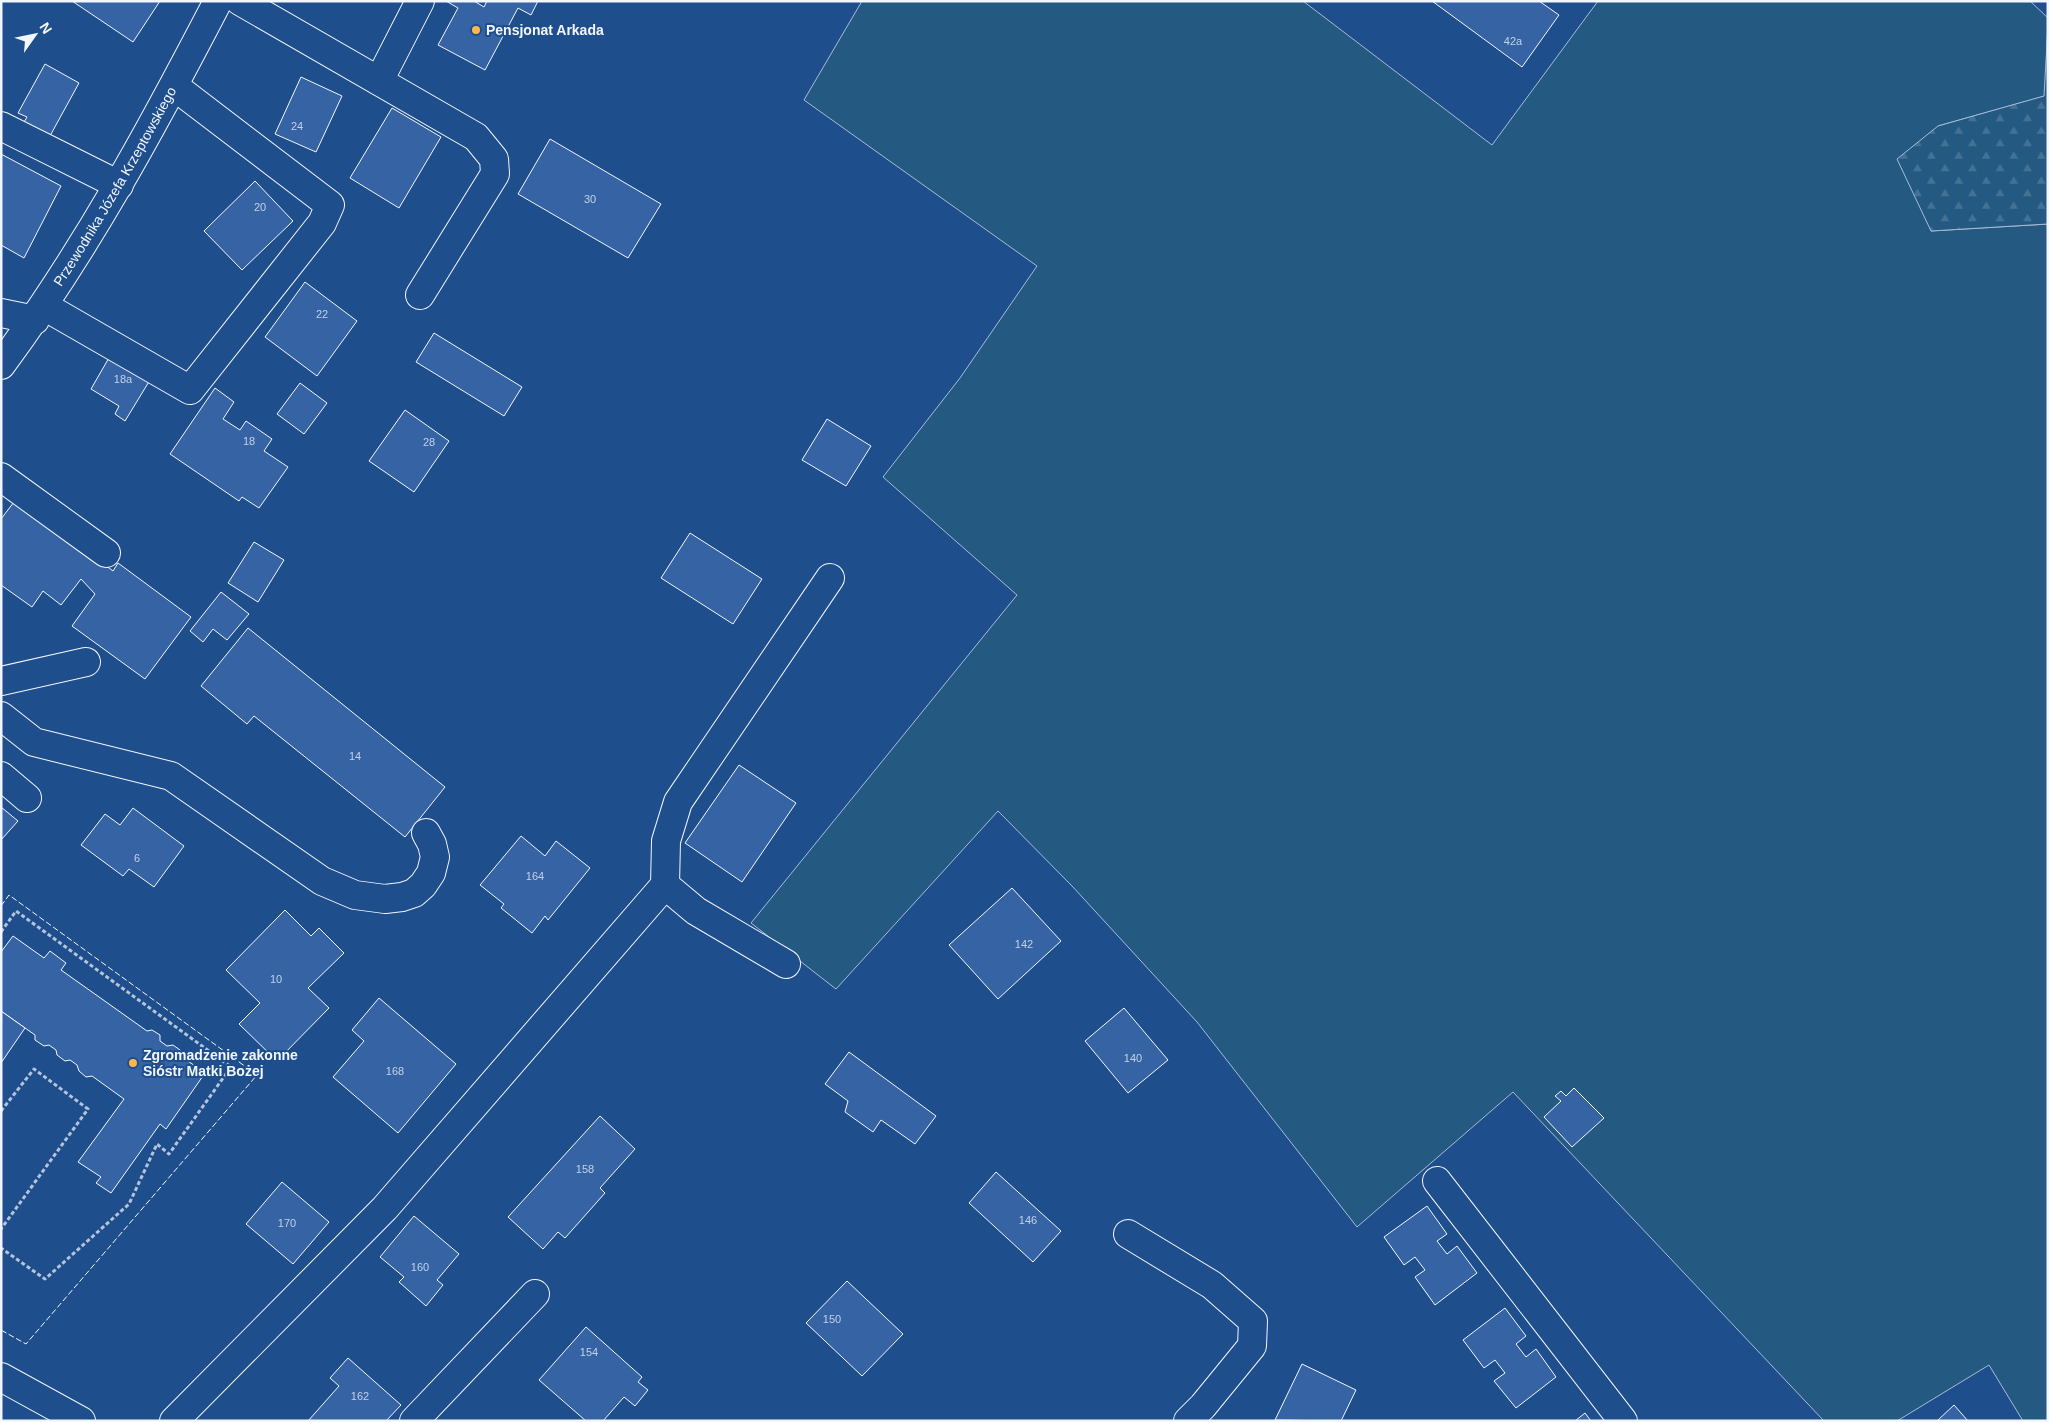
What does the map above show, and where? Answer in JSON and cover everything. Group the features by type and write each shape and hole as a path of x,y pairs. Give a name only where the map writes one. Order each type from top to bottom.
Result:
{"street":[{"name":"Przewodnika Józefa Krzeptowskiego","path":"1,365 39,313 102,215 174,86 218,1"},
{"path":"240,1 476,137 494,159 494,174 420,295"},
{"path":"379,81 420,1"},
{"path":"1,313 39,313 190,390 322,223 330,205 174,86"},
{"path":"1,126 119,185"},
{"path":"1,477 106,553"},
{"path":"174,1421 385,1208 665,885 666,841 678,802 830,578"},
{"path":"1,681 86,662"},
{"path":"1,716 34,742 171,776 322,881 355,895 385,899 414,893 423,885 431,873 435,857 432,844 426,833"},
{"path":"1,776 27,798"},
{"path":"665,885 696,911 786,964"},
{"path":"1436,1181 1623,1421"},
{"path":"1128,1234 1212,1285 1253,1321 1252,1346 1188,1421"},
{"path":"414,1421 535,1294"},
{"path":"1,1377 81,1421"}],"path":[{"path":"1,932 16,911 231,1067 169,1154 157,1144 129,1204 45,1279 1,1248"},
{"path":"1,1111 34,1069 88,1109 1,1229"}],"green space":[{"path":"862,1 1303,1 1492,145 1598,1 2030,1 2048,18 2045,96 1938,126 1931,231 2048,224 2048,1421 2023,1421 1989,1365 1897,1421 1824,1421 1513,1092 1357,1227 1197,1022 1072,886 998,811 836,989 751,923 1017,595 883,477 960,378 1037,266 804,100"},
{"path":"2048,26 2048,224 1931,231 1897,159 1938,126 2044,96"}],"building":[{"path":"72,1 160,1 133,42"},
{"name":"Pensjonat Arkada","path":"446,1 474,1 484,7 487,1 538,1 531,15 518,8 485,70 438,45 458,8"},
{"path":"1432,1 1539,1 1559,15 1522,67"},
{"path":"45,64 79,83 45,145 23,124 27,117 18,113"},
{"path":"301,77 342,96 316,152 275,134"},
{"path":"392,108 441,137 399,208 350,178"},
{"path":"550,139 661,204 628,258 518,194"},
{"path":"1,154 61,186 24,258 1,245"},
{"path":"255,181 293,221 242,270 204,231"},
{"path":"305,282 357,321 317,376 265,337"},
{"path":"434,333 522,387 504,416 416,362"},
{"path":"110,356 150,380 125,421 115,414 119,406 91,389"},
{"path":"300,383 327,403 304,434 277,414"},
{"path":"215,388 234,402 223,419 240,430 246,421 272,439 264,451 288,467 259,508 242,497 239,501 170,454"},
{"path":"405,410 449,441 414,492 369,461"},
{"path":"827,419 871,446 846,486 802,460"},
{"path":"17,498 113,571 118,563 191,617 145,679 72,626 95,594 81,579 61,605 43,591 32,607 1,585 1,519"},
{"path":"690,533 762,579 733,624 661,578"},
{"path":"254,542 284,560 258,602 228,583"},
{"path":"221,592 249,614 227,640 213,629 203,642 190,631"},
{"path":"248,628 445,787 405,837 254,716 247,724 201,686"},
{"path":"739,765 796,803 742,882 685,843"},
{"path":"1,807 18,821 1,840"},
{"path":"133,808 184,846 154,887 129,869 123,876 81,845 105,814 120,825"},
{"path":"521,836 545,856 556,841 590,868 548,920 545,916 532,933 501,908 504,904 480,885"},
{"path":"1012,888 1061,941 998,999 949,945"},
{"path":"285,910 311,936 319,928 344,953 308,988 329,1008 277,1061 239,1024 260,1003 226,970"},
{"name":"Zgromadzenie zakonne Sióstr Matki Bożej","path":"13,936 44,958 50,951 66,963 61,970 147,1031 152,1030 160,1035 160,1041 167,1046 173,1045 180,1050 181,1056 205,1073 166,1129 160,1124 111,1193 96,1183 101,1177 78,1162 124,1099 92,1076 86,1077 79,1071 77,1065 70,1060 65,1061 49,1045 44,1046 35,1040 35,1035 1,1011 1,952"},
{"path":"379,998 456,1064 398,1133 333,1077 364,1041 352,1030"},
{"path":"1124,1008 1168,1060 1128,1093 1085,1041"},
{"path":"1,1011 25,1028 1,1063"},
{"path":"849,1052 936,1116 915,1144 881,1120 873,1132 845,1112 848,1101 825,1084"},
{"path":"1574,1088 1604,1118 1572,1147 1544,1117 1561,1101 1555,1096 1561,1091 1566,1096"},
{"path":"600,1116 635,1149 600,1188 605,1193 565,1238 558,1232 543,1249 508,1217"},
{"path":"996,1172 1061,1231 1033,1262 969,1203"},
{"path":"282,1182 329,1222 293,1264 246,1224"},
{"path":"1427,1206 1447,1234 1437,1241 1447,1254 1457,1246 1477,1273 1435,1305 1415,1277 1425,1270 1415,1257 1404,1265 1384,1237"},
{"path":"414,1216 459,1254 437,1280 443,1285 426,1306 399,1282 404,1277 380,1257"},
{"path":"847,1281 903,1334 862,1376 806,1323"},
{"path":"1505,1308 1526,1336 1516,1344 1526,1357 1536,1349 1556,1377 1516,1408 1494,1381 1505,1373 1495,1360 1484,1368 1463,1340"},
{"path":"586,1327 642,1377 638,1382 648,1390 635,1406 624,1397 603,1421 586,1421 539,1380"},
{"path":"348,1358 401,1405 386,1421 308,1421 339,1386 330,1378"},
{"path":"1302,1364 1356,1390 1341,1421 1275,1420"},
{"path":"1954,1405 1968,1421 1937,1421"},
{"path":"1585,1413 1591,1421 1575,1421"}],"fence":[{"path":"1,906 9,895 257,1075 26,1344 1,1330"}],"place":[{"name":"Pensjonat Arkada","path":"476,30"},
{"name":"Zgromadzenie zakonne Sióstr Matki Bożej","path":"133,1063"}]}
